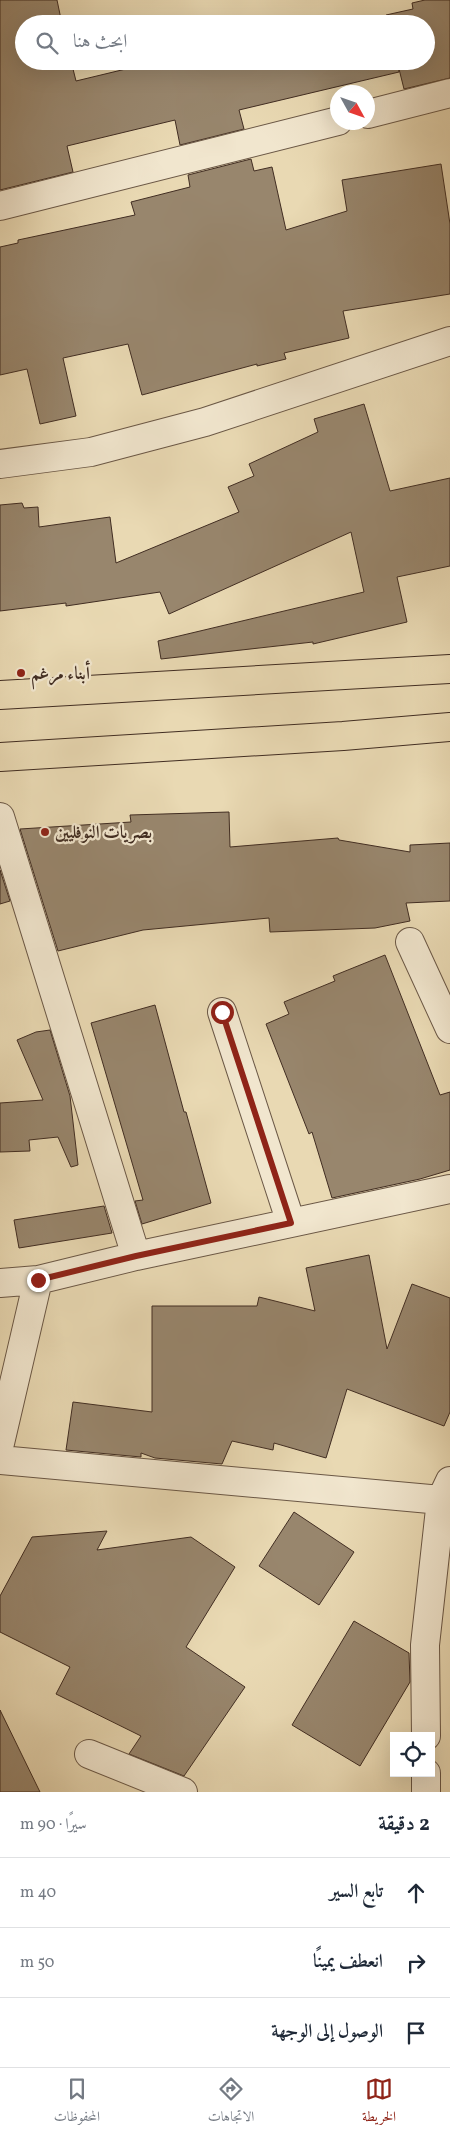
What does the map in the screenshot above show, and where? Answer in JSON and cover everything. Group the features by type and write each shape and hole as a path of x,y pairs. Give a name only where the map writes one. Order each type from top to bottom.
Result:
{"main road":[{"path":"0,695 450,669"},
{"path":"0,757 344,736 450,727"}],"street":[{"path":"375,112 450,93"},
{"path":"0,206 330,123"},
{"path":"0,464 91,452 205,422 450,341"},
{"path":"0,818 136,1256"},
{"path":"410,942 450,1029"},
{"path":"222,1012 291,1223"},
{"path":"0,1283 38,1280 136,1256 450,1189"},
{"path":"0,1443 38,1280"},
{"path":"0,1460 446,1490 425,1645 426,1732"},
{"path":"89,1754 183,1792"},
{"path":"426,1777 426,1792"}],"building":[{"path":"0,0 57,0 60,15 15,15 15,70 73,70 76,81 122,70 399,70 399,72 344,85 330,85 330,88 239,110 244,129 180,145 175,120 67,146 73,172 0,190"},
{"path":"425,0 450,0 450,78 404,89 399,70 435,70 435,15 386,15 413,9 412,3"},
{"path":"251,159 254,171 272,167 286,230 347,211 342,180 441,164 450,224 450,294 343,311 349,338 284,353 286,359 257,366 257,364 142,395 128,344 63,358 76,416 40,424 27,369 0,375 0,247 18,243 18,240 135,215 131,202 190,187 188,175"},
{"path":"364,404 390,491 450,478 450,566 397,577 407,622 313,644 313,642 161,659 158,641 364,592 351,532 169,614 160,592 66,606 66,603 0,611 0,505 22,503 24,508 38,507 39,527 110,517 116,563 239,512 228,487 254,476 249,464 318,432 314,419"},
{"path":"229,812 230,847 338,838 339,840 410,852 410,845 450,843 450,901 406,903 410,921 375,928 270,932 269,918 143,930 58,951 20,829 131,822 130,815"},
{"path":"0,870 10,901 0,904"},
{"path":"385,955 440,1095 450,1092 450,1170 420,1179 332,1198 312,1132 309,1134 266,1024 289,1014 284,1002 335,981 333,976"},
{"path":"155,1005 211,1203 142,1224 135,1201 143,1200 91,1023"},
{"path":"50,1030 70,1096 78,1165 71,1167 58,1137 29,1140 30,1151 0,1152 0,1103 43,1100 17,1040 36,1032"},
{"path":"104,1206 112,1233 19,1248 14,1220"},
{"path":"369,1255 387,1349 412,1284 450,1298 450,1412 444,1426 347,1389 326,1458 274,1443 273,1450 232,1441 222,1464 155,1458 141,1453 141,1457 66,1450 73,1402 152,1412 152,1306 257,1306 259,1297 315,1311 306,1268"},
{"path":"294,1512 354,1552 319,1605 259,1566"},
{"path":"107,1531 97,1550 191,1537 235,1567 186,1647 245,1687 184,1776 129,1754 141,1736 56,1694 70,1667 0,1632 0,1596 32,1537"},
{"path":"354,1621 409,1653 410,1682 360,1766 292,1725"},
{"path":"0,1710 40,1792 0,1792"}],"place":[{"name":"أبناء مرغم","path":"21,673"},
{"name":"بصريات النوفليين","path":"45,832"}],"route":[{"path":"38,1280 136,1256 291,1223 222,1012"}]}
